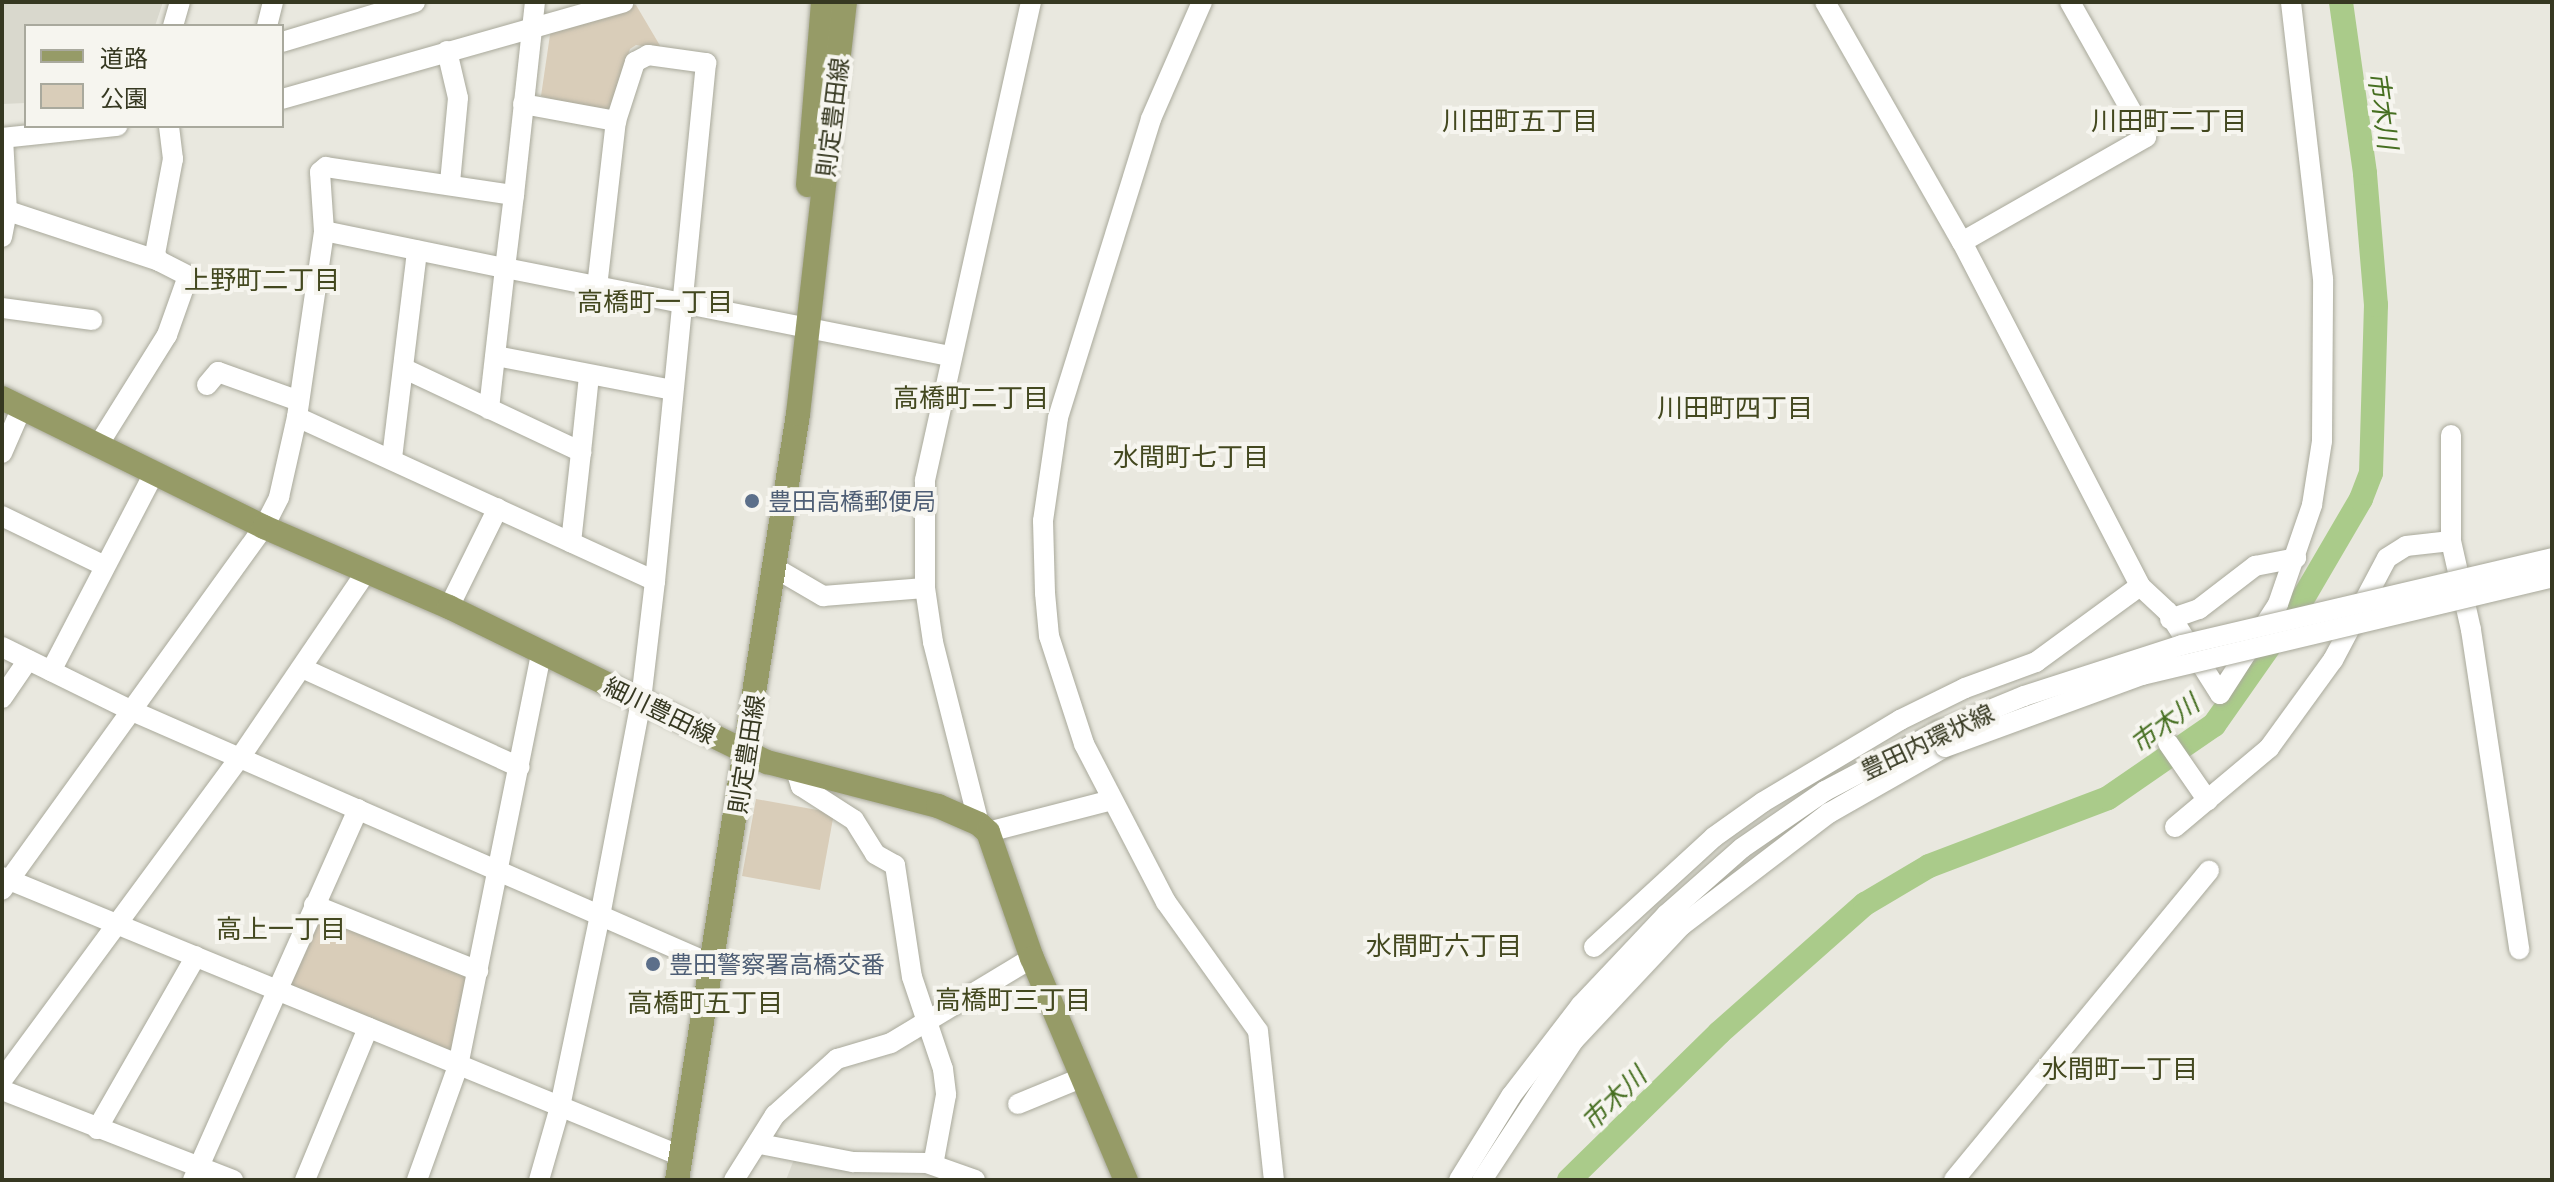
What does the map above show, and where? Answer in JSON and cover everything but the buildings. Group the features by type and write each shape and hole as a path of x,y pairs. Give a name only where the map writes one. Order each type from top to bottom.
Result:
{"main road":[{"name":"則定豊田線","path":"807,327 806,239 823,2"},
{"name":"則定豊田線","path":"679,1168 748,753 775,568 845,2"},
{"name":"細川豊田線","path":"12,403 264,527 449,607 748,753 796,770 938,806 983,828"},
{"path":"983,828 1032,958 1126,1180"}],"street":[{"path":"174,24 180,2"},
{"path":"268,24 273,2"},
{"path":"284,41 358,10 415,2"},
{"path":"489,409 535,2"},
{"path":"284,98 624,2"},
{"path":"1031,2 950,356 925,480 925,588 933,642 983,828 1112,800"},
{"path":"1202,2 1151,119 1067,383 1046,490 1049,636 1077,725 1112,800 1166,902 1258,1031 1274,1180"},
{"path":"1825,2 1962,242 2140,586 2170,619 2220,694 2278,604 2312,505 2322,441 2324,348 2316,191 2291,2"},
{"path":"1962,242 2146,137 2070,2"},
{"path":"447,51 458,98 450,183"},
{"path":"539,1180 560,1107 641,701 706,63 641,56 616,121 597,287"},
{"path":"523,104 616,121"},
{"path":"2,237 5,211 2,138 98,128"},
{"path":"159,261 155,254 173,159 169,128"},
{"path":"514,195 450,183 326,167 320,172 324,231 298,409 279,497 264,527 5,882 114,922 560,1107 679,1168"},
{"path":"5,211 159,261 188,276 167,335 99,444"},
{"path":"324,231 950,356"},
{"path":"392,458 417,251"},
{"path":"2,308 92,320"},
{"path":"496,356 673,390"},
{"path":"405,369 581,452"},
{"path":"207,385 218,372 392,458 655,581"},
{"path":"571,542 589,376"},
{"path":"2,453 12,403"},
{"path":"2451,435 2451,541 2471,630 2519,949"},
{"path":"51,671 154,473"},
{"path":"449,607 498,508"},
{"path":"2,516 105,566"},
{"path":"2175,827 2269,748 2333,660 2387,558 2406,546 2451,541"},
{"path":"2170,619 2199,609 2255,566 2296,558"},
{"name":"豊田内環状線","path":"1459,1180 1511,1096 1581,1005 1666,915 1742,848 1825,791 1942,739 2024,696 2182,645 2552,558"},
{"path":"775,568 823,596 925,588"},
{"path":"2,1080 114,922 241,756 366,572"},
{"name":"豊田内環状線","path":"1482,1180 1574,1040 1681,926 1829,813 1942,739 2142,675 2552,577"},
{"path":"1594,947 1714,837 1763,802 1900,720 1965,688 2036,662 2140,586"},
{"path":"2,647 130,710 711,964"},
{"path":"417,1180 458,1066 500,871 542,651"},
{"path":"2,698 28,660"},
{"path":"302,668 519,767"},
{"path":"2168,743 2208,801"},
{"path":"796,770 801,786 854,820 875,854 895,865 912,977 929,1023 946,1095 933,1165"},
{"path":"196,1173 274,990 358,809"},
{"path":"1954,1180 2209,871"},
{"path":"314,905 478,971"},
{"path":"97,1129 196,956"},
{"path":"734,1180 760,1144 775,1115 837,1059 886,1045 929,1023 1032,958"},
{"path":"305,1180 368,1028"},
{"path":"1018,1104 1081,1078"},
{"path":"2,1090 196,1173 233,1180"},
{"path":"760,1144 853,1162 933,1165 975,1180"}],"shaded area":[{"path":"2,2 163,2 156,24 24,24 24,103 2,104"},
{"path":"796,1154 944,1170 966,1180 786,1180"}],"green space":[{"path":"636,5 662,49 636,45 630,49 608,115 541,96 551,28"},
{"path":"756,799 834,813 820,890 742,876"},
{"path":"324,912 468,975 451,1056 290,987"}],"waterway":[{"name":"市木川","path":"1569,1180 1719,1033 1865,904 1929,866 2108,798 2214,725 2302,600 2361,499 2371,473 2376,305 2365,173 2341,2"}],"place":[{"name":"豊田高橋郵便局","path":"752,501"},
{"name":"豊田警察署高橋交番","path":"653,964"}],"district":[{"name":"川田町五丁目","path":"1520,120"},
{"name":"川田町二丁目","path":"2169,120"},
{"name":"上野町二丁目","path":"262,279"},
{"name":"高橋町一丁目","path":"655,301"},
{"name":"高橋町二丁目","path":"971,397"},
{"name":"川田町四丁目","path":"1735,407"},
{"name":"水間町七丁目","path":"1191,456"},
{"name":"高上一丁目","path":"281,928"},
{"name":"水間町六丁目","path":"1444,945"},
{"name":"高橋町三丁目","path":"1013,999"},
{"name":"高橋町五丁目","path":"705,1002"},
{"name":"水間町一丁目","path":"2120,1068"}]}
